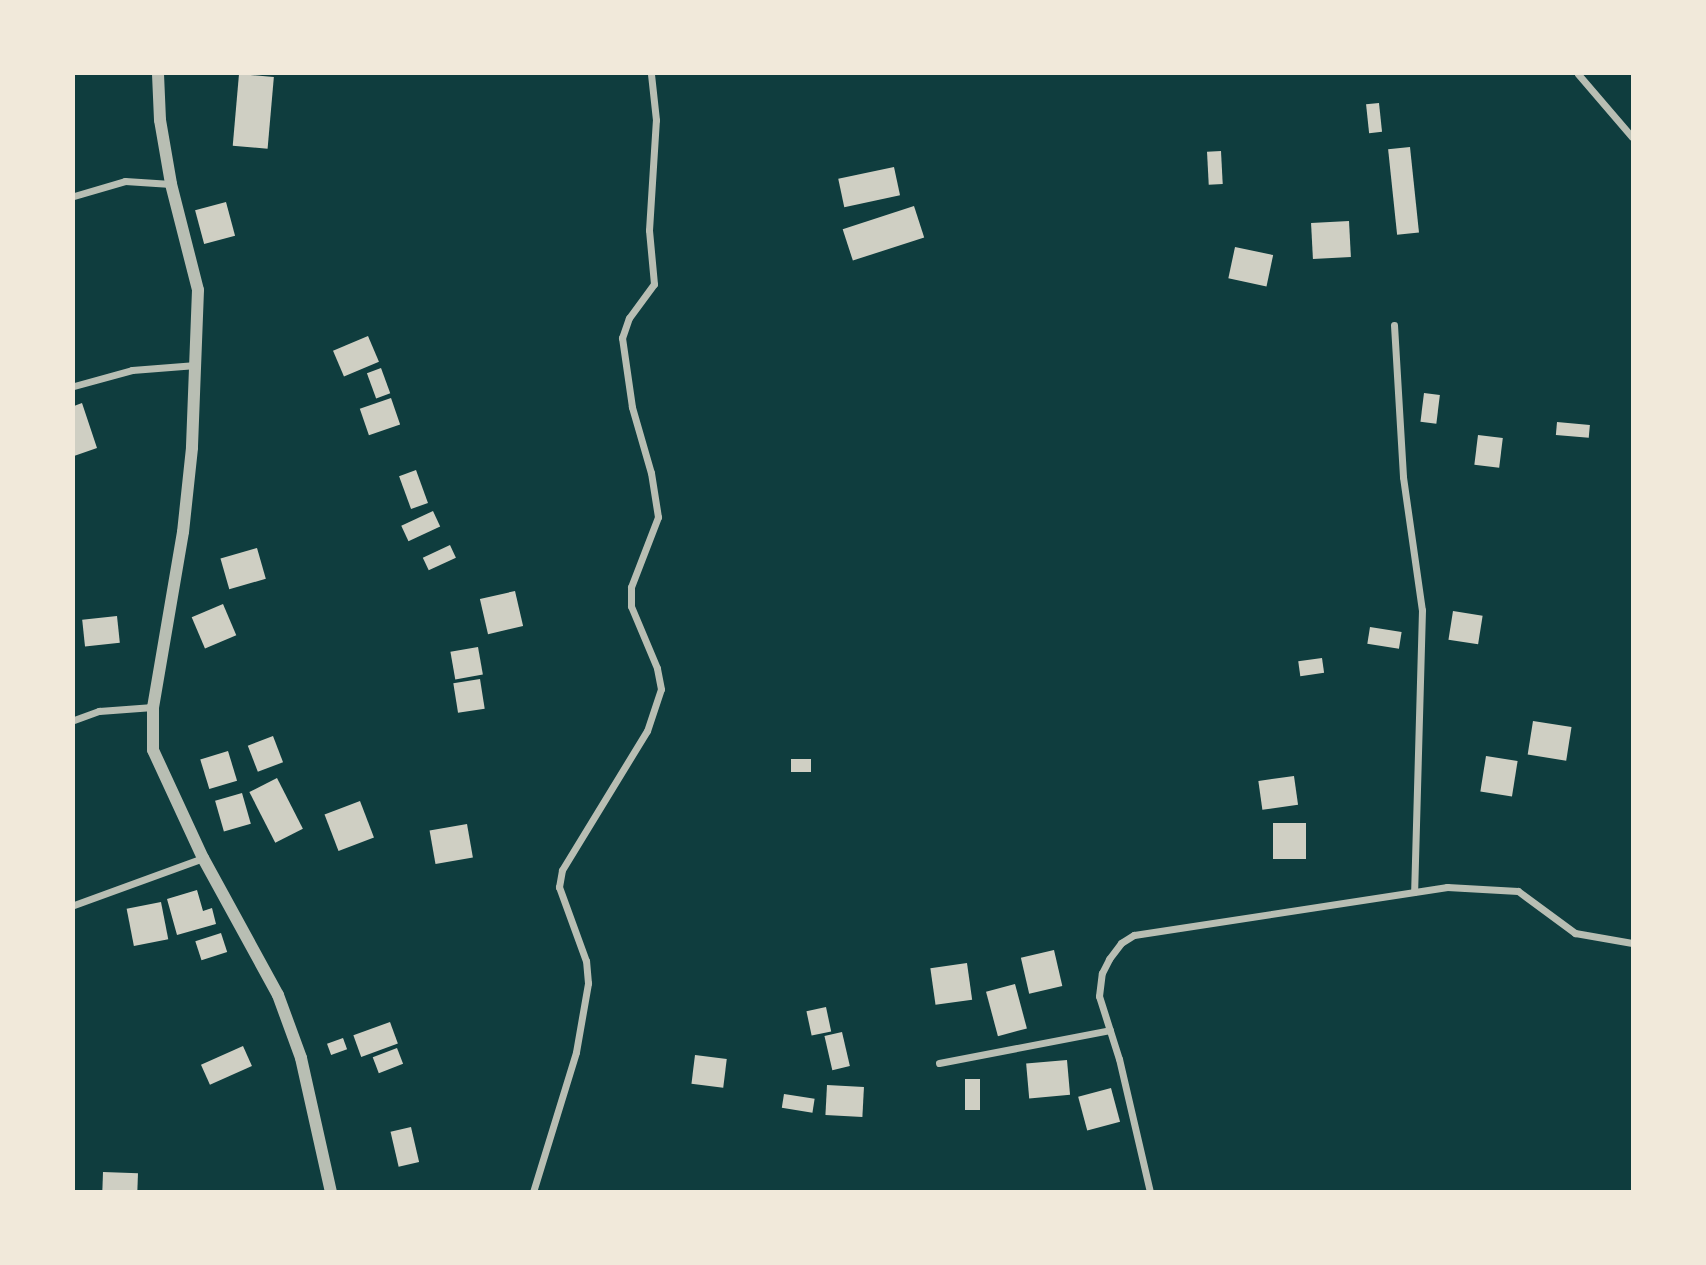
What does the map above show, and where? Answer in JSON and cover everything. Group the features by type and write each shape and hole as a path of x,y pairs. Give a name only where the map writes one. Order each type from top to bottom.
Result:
{"street":[{"path":"158,74 160,120 171,184 198,289 197,365 183,532 153,707 153,750 203,858 278,995 301,1058 331,1192"},
{"path":"533,1192 576,1052 588,983 586,961 559,887 562,870 647,731 661,690 657,668 631,606 631,587 658,517 632,407 622,338 629,318 654,284 649,229 656,120 651,74"},
{"path":"1578,74 1633,137"},
{"path":"74,196 125,181 171,184"},
{"path":"1394,325 1403,477 1422,610 1414,892"},
{"path":"74,386 132,370 197,365"},
{"path":"74,720 100,710 153,707"},
{"path":"74,905 203,858"},
{"path":"1150,1192 1099,996 1102,973 1121,943 1134,935 1447,887 1518,891 1574,933 1633,943"},
{"path":"939,1063 1110,1030"}],"building":[{"path":"239,74 274,77 268,149 233,146"},
{"path":"1379,103 1382,132 1369,133 1366,104"},
{"path":"1410,147 1419,233 1397,235 1388,149"},
{"path":"1221,151 1223,184 1209,185 1207,152"},
{"path":"894,167 900,195 844,207 838,179"},
{"path":"226,202 235,236 204,244 195,210"},
{"path":"914,206 924,237 853,261 843,229"},
{"path":"1349,221 1351,257 1313,259 1311,223"},
{"path":"1235,247 1273,255 1266,286 1228,278"},
{"path":"368,336 379,362 344,377 333,351"},
{"path":"381,368 390,393 376,399 367,373"},
{"path":"1424,393 1440,395 1436,424 1420,422"},
{"path":"391,398 400,424 369,435 360,409"},
{"path":"82,403 97,448 74,456 74,406"},
{"path":"1557,422 1590,425 1589,438 1556,435"},
{"path":"1478,435 1503,438 1499,468 1474,465"},
{"path":"416,470 428,503 411,509 399,476"},
{"path":"433,511 440,526 408,541 401,526"},
{"path":"450,545 456,558 429,570 423,558"},
{"path":"257,548 266,579 229,589 220,558"},
{"path":"515,591 523,626 488,634 480,599"},
{"path":"223,604 236,635 205,649 192,617"},
{"path":"1453,611 1483,616 1478,644 1448,640"},
{"path":"117,616 120,643 85,647 82,620"},
{"path":"1370,627 1402,632 1399,649 1367,644"},
{"path":"478,647 483,675 455,679 450,652"},
{"path":"1322,658 1324,673 1300,676 1298,661"},
{"path":"480,679 485,709 458,713 453,683"},
{"path":"1533,721 1572,727 1566,761 1528,755"},
{"path":"273,736 283,762 258,772 248,746"},
{"path":"228,751 237,781 209,789 200,759"},
{"path":"1486,756 1518,761 1512,797 1480,792"},
{"path":"791,759 811,759 811,772 791,772"},
{"path":"1294,776 1298,805 1262,810 1258,781"},
{"path":"277,778 303,829 275,843 249,792"},
{"path":"242,793 251,824 224,831 215,801"},
{"path":"360,801 374,837 339,851 325,815"},
{"path":"1273,823 1306,823 1306,859 1273,859"},
{"path":"467,824 473,857 435,864 430,831"},
{"path":"197,890 203,911 212,908 216,924 177,935 167,899"},
{"path":"161,902 168,939 134,946 127,909"},
{"path":"221,933 227,952 202,960 195,941"},
{"path":"1054,950 1062,986 1029,994 1021,958"},
{"path":"967,963 972,1000 936,1005 930,968"},
{"path":"1015,984 1027,1028 998,1036 986,992"},
{"path":"826,1007 831,1031 812,1036 806,1011"},
{"path":"390,1022 398,1044 361,1057 353,1035"},
{"path":"842,1032 850,1066 832,1070 824,1036"},
{"path":"343,1038 347,1049 331,1055 327,1044"},
{"path":"243,1046 252,1066 210,1085 201,1065"},
{"path":"397,1048 403,1064 379,1073 373,1057"},
{"path":"695,1055 727,1059 723,1088 691,1084"},
{"path":"1067,1060 1070,1095 1029,1098 1026,1064"},
{"path":"965,1079 980,1079 980,1110 965,1110"},
{"path":"827,1085 864,1087 862,1117 825,1115"},
{"path":"1111,1088 1120,1122 1087,1131 1078,1097"},
{"path":"784,1094 815,1099 812,1113 782,1108"},
{"path":"411,1127 419,1162 399,1167 391,1132"},
{"path":"103,1172 138,1173 137,1192 102,1192"}]}
